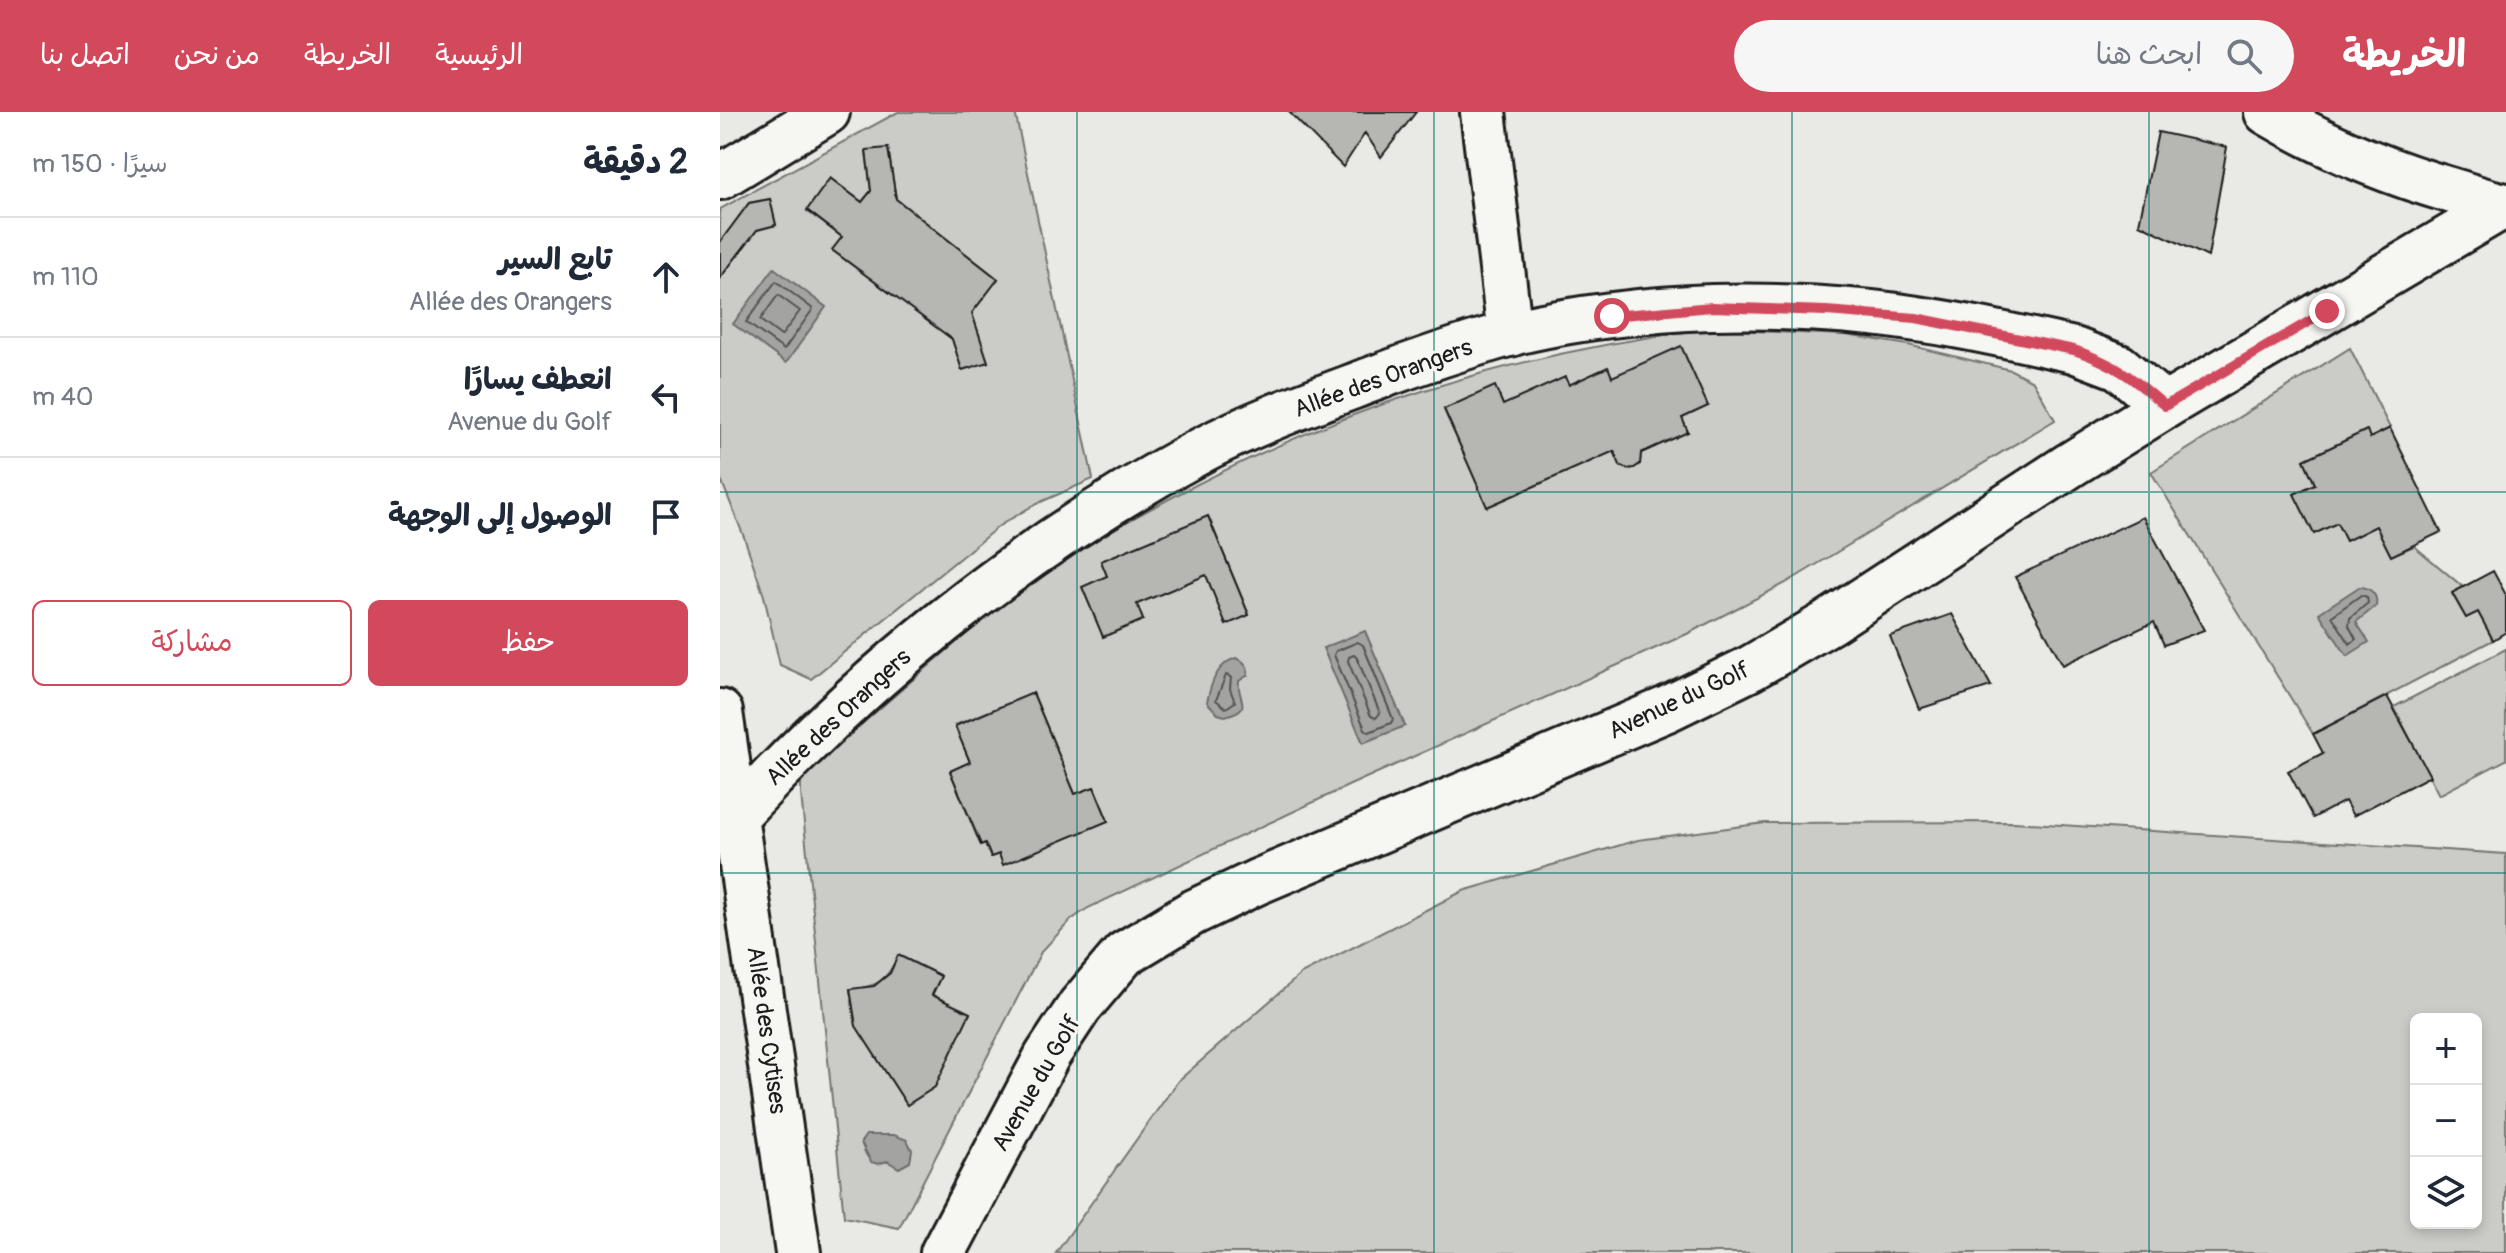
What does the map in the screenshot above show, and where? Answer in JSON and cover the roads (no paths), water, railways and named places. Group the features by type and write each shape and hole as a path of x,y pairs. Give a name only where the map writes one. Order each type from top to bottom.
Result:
{"street":[{"path":"720,177 827,112"},
{"path":"1483,112 1510,334"},
{"path":"2267,112 2358,159 2415,180 2505,206"},
{"name":"Avenue du Golf","path":"943,1253 1047,1056 1080,1006 1124,954 1192,913 1257,882 1667,709 1751,668 1828,623 2165,406 2505,206"},
{"name":"Allée des Orangers","path":"728,824 875,677 1021,562 1085,520 1202,450 1292,409 1395,371 1510,334 1612,316 1712,307 1916,318 2096,357 2119,367 2165,406"},
{"name":"Allée des Cytises","path":"720,712 728,824 798,1253"}],"water":[{"path":"774,268 826,307 786,363 733,324"},
{"path":"2359,587 2373,592 2376,606 2356,622 2369,642 2347,656 2319,613"},
{"path":"1365,631 1405,726 1363,743 1323,648"},
{"path":"1236,658 1245,664 1248,675 1239,681 1240,710 1225,716 1218,714 1207,702 1220,670"},
{"path":"866,1135 894,1135 907,1140 912,1150 910,1162 899,1168 887,1161 878,1164 871,1162 861,1142"}]}
